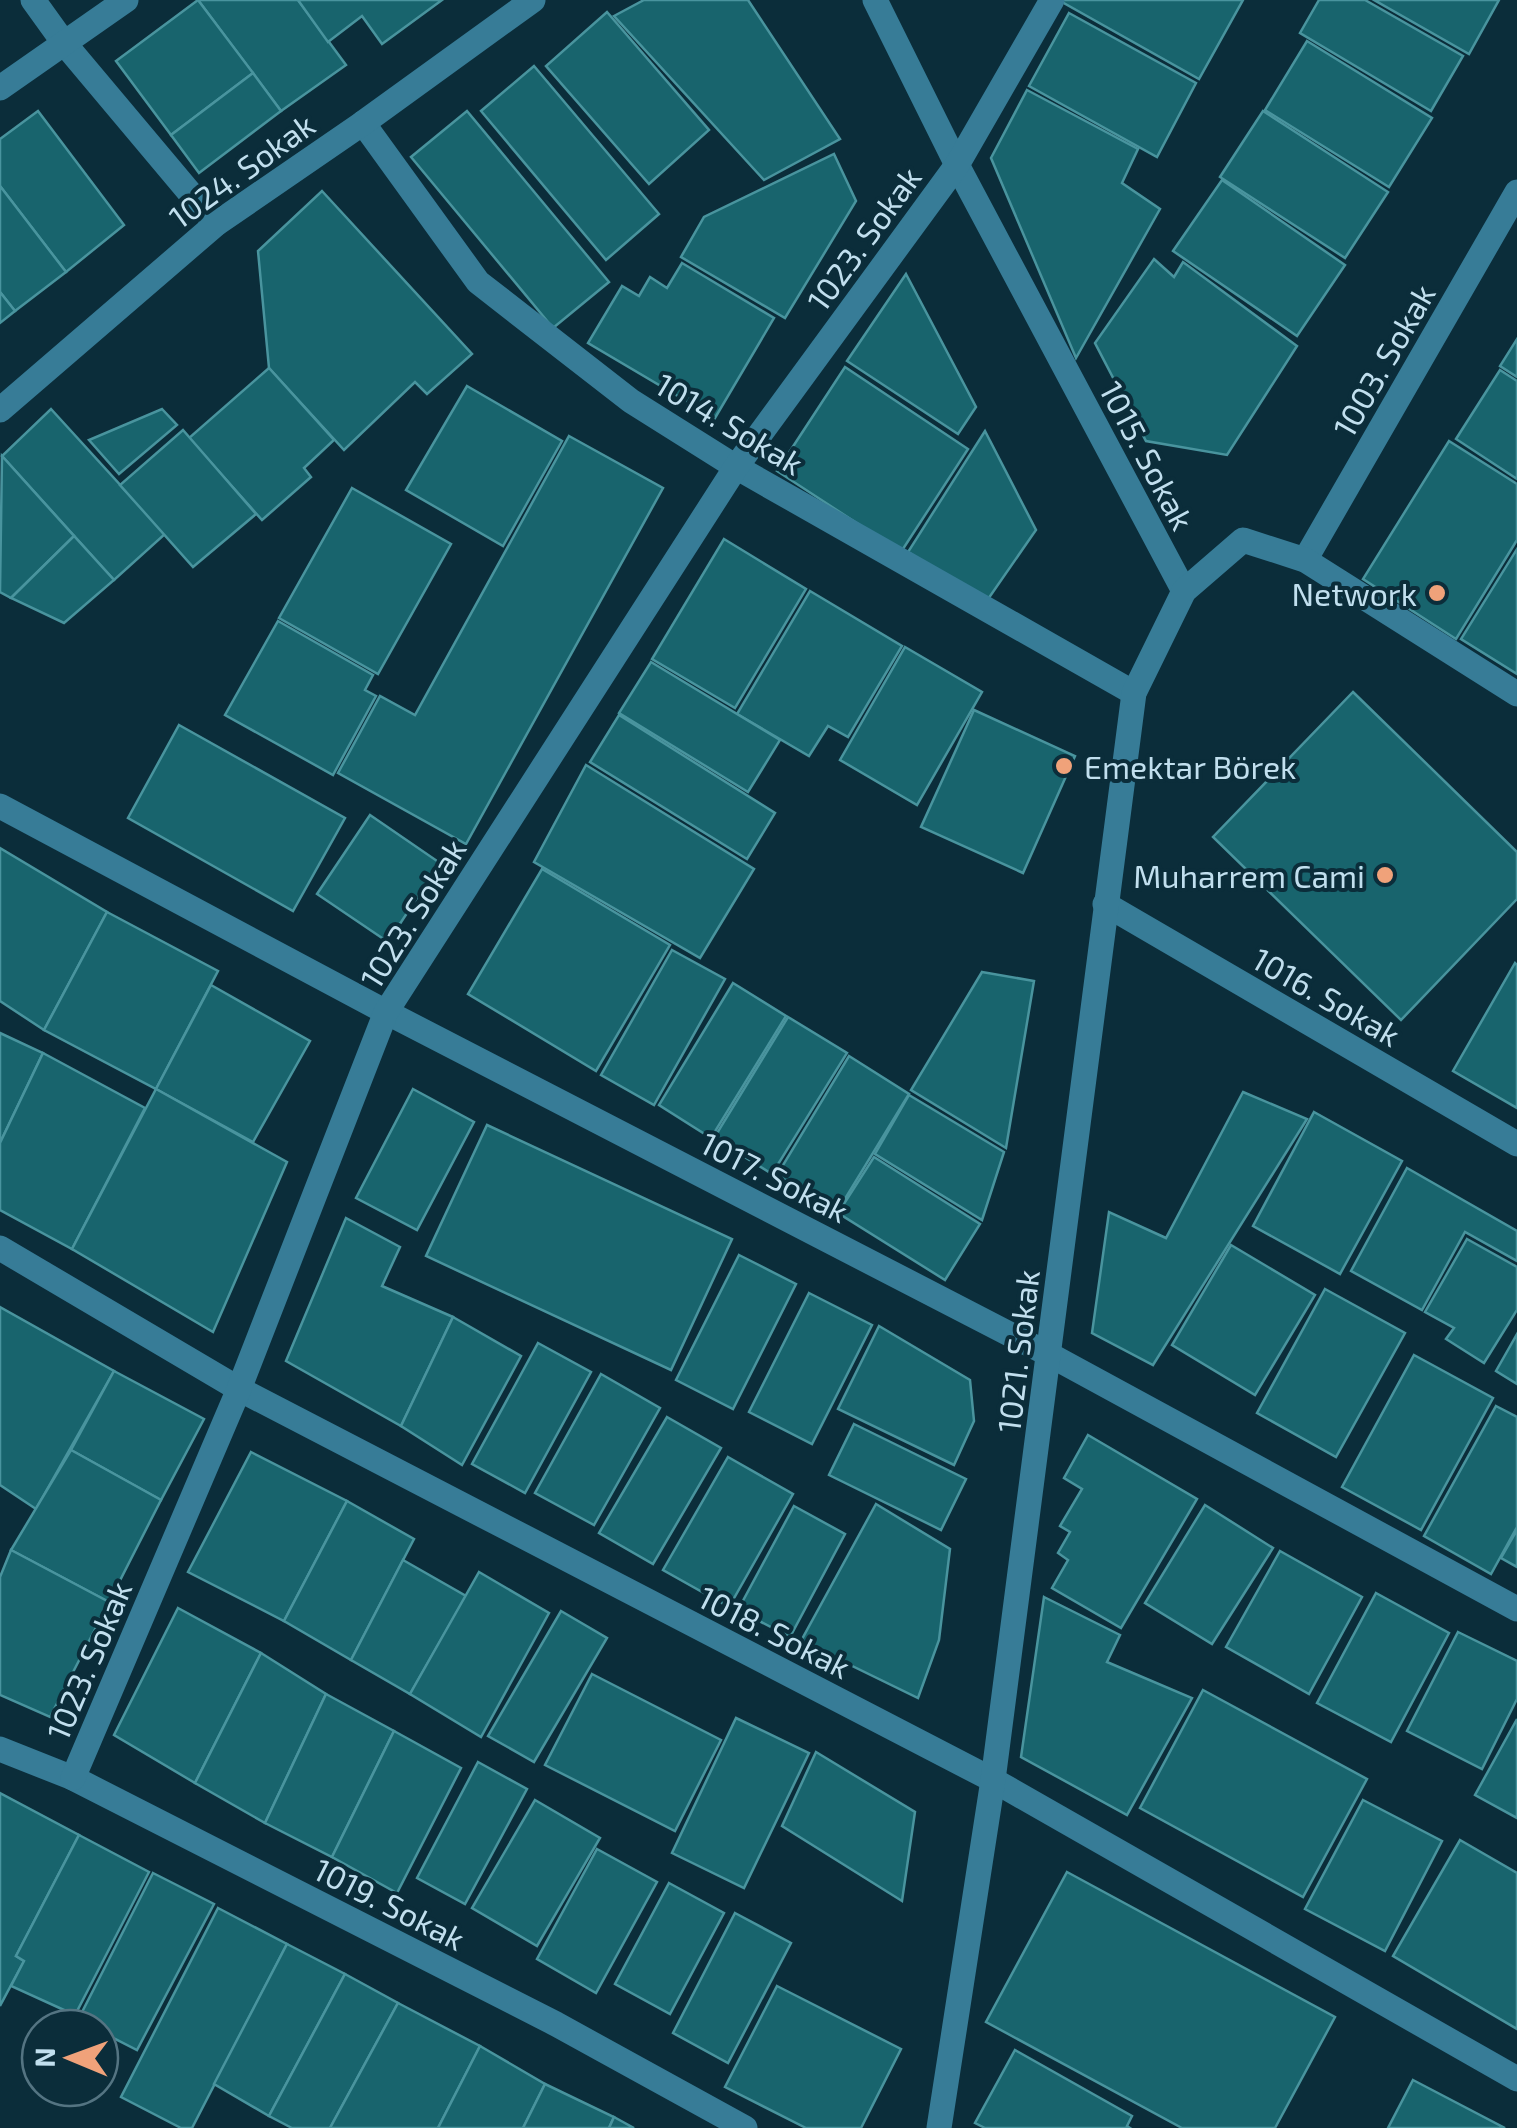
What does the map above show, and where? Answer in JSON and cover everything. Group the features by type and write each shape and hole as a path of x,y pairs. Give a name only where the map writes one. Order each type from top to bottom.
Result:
{"street":[{"path":"33,0 216,224"},
{"path":"0,88 126,0"},
{"name":"1024. Sokak","path":"0,410 216,224 363,124 532,0"},
{"name":"1015. Sokak","path":"875,0 956,164 1184,590 1243,540 1305,560 1517,694"},
{"name":"1023. Sokak","path":"73,1778 239,1390 386,1012 736,467 956,164 1052,0"},
{"name":"1014. Sokak","path":"363,124 478,282 631,402 736,467 1134,694"},
{"name":"1003. Sokak","path":"1305,560 1517,192"},
{"name":"1021. Sokak","path":"940,2128 993,1780 1134,694 1184,590"},
{"name":"1017. Sokak","path":"0,806 386,1012 1050,1355 1517,1608"},
{"name":"1016. Sokak","path":"1104,904 1517,1144"},
{"name":"1018. Sokak","path":"0,1248 239,1390 993,1780 1517,2079"},
{"name":"1019. Sokak","path":"0,1749 73,1778 556,2024 744,2128"}],"building":[{"path":"198,0 298,0 346,65 281,111"},
{"path":"198,0 253,73 171,135 116,61"},
{"path":"298,0 442,0 382,44 362,16 328,42"},
{"path":"644,0 748,0 840,139 764,180 614,16"},
{"path":"1063,0 1243,0 1199,79"},
{"path":"1319,0 1365,0 1463,56 1431,111 1300,33"},
{"path":"1374,0 1499,0 1469,54"},
{"path":"607,12 709,130 649,184 546,66"},
{"path":"1069,13 1196,83 1157,157 1029,86"},
{"path":"1307,41 1432,118 1389,187 1265,110"},
{"path":"534,66 659,214 606,260 481,111"},
{"path":"253,73 281,111 199,173 171,135"},
{"path":"1027,90 1138,149 1122,183 1160,209 1076,358 991,158"},
{"path":"38,111 124,225 66,272 0,186 0,139"},
{"path":"467,111 609,282 553,328 411,157"},
{"path":"1263,111 1388,192 1345,258 1220,177"},
{"path":"834,154 856,201 785,318 681,257 704,217"},
{"path":"1222,180 1345,265 1297,336 1173,251"},
{"path":"0,186 66,272 15,311 0,292"},
{"path":"322,191 472,354 427,394 415,382 344,450 269,368 258,251"},
{"path":"1154,259 1174,277 1183,262 1297,346 1227,455 1146,441 1095,343"},
{"path":"682,263 774,318 715,418 588,343 622,286 639,296 650,277 667,288"},
{"path":"906,274 976,407 958,434 847,361"},
{"path":"0,292 15,311 0,323"},
{"path":"1517,339 1517,377 1500,366"},
{"path":"845,367 968,449 901,552 777,471"},
{"path":"269,368 334,440 304,468 311,477 262,520 189,438"},
{"path":"1500,370 1517,381 1517,479 1456,439"},
{"path":"467,386 562,441 503,546 406,490"},
{"path":"51,409 165,534 114,580 2,456"},
{"path":"162,409 177,425 119,474 89,440"},
{"path":"183,430 256,514 193,567 120,485"},
{"path":"985,431 1036,530 986,602 908,552"},
{"path":"569,436 663,488 466,844 338,773 380,696 415,715"},
{"path":"1449,441 1517,484 1517,540 1456,639 1363,579"},
{"path":"2,456 74,536 11,598 0,592"},
{"path":"352,488 451,544 378,674 279,618"},
{"path":"74,536 114,580 64,623 11,598"},
{"path":"724,539 806,589 735,708 652,659"},
{"path":"1517,549 1517,674 1461,639"},
{"path":"810,591 902,646 848,737 828,726 809,756 737,714"},
{"path":"278,621 373,675 365,690 376,696 333,775 225,715"},
{"path":"905,647 982,692 917,805 840,760"},
{"path":"651,662 780,740 748,792 619,713"},
{"name":"Muharrem Cami","path":"1353,692 1517,852 1517,899 1401,1020 1213,837"},
{"path":"974,710 1075,756 1023,873 921,827"},
{"path":"619,715 775,813 747,859 590,762"},
{"path":"179,725 345,818 293,911 128,818"},
{"path":"586,765 754,869 700,958 534,862"},
{"path":"370,815 440,863 388,942 317,894"},
{"path":"0,848 107,912 44,1030 0,1001"},
{"path":"542,869 670,945 596,1071 468,994"},
{"path":"107,912 218,971 156,1089 44,1030"},
{"path":"672,950 725,979 654,1105 601,1075"},
{"path":"1517,965 1517,1108 1453,1071"},
{"path":"982,972 1034,981 1006,1148 911,1090"},
{"path":"733,983 786,1016 711,1138 659,1105"},
{"path":"211,985 310,1041 253,1142 156,1089"},
{"path":"788,1017 847,1053 772,1174 714,1138"},
{"path":"0,1033 43,1053 0,1143"},
{"path":"43,1053 145,1108 72,1249 0,1210 0,1143"},
{"path":"849,1056 909,1094 837,1212 777,1175"},
{"path":"156,1089 287,1162 213,1332 72,1249"},
{"path":"413,1089 474,1122 417,1230 356,1198"},
{"path":"1243,1092 1307,1119 1153,1365 1092,1333 1109,1212 1166,1238"},
{"path":"909,1095 1004,1152 982,1220 875,1154"},
{"path":"1314,1112 1402,1161 1340,1274 1253,1226"},
{"path":"487,1125 732,1239 671,1370 426,1256"},
{"path":"874,1157 980,1224 945,1280 838,1213"},
{"path":"1407,1168 1517,1231 1517,1261 1465,1232 1422,1310 1351,1271"},
{"path":"346,1218 400,1247 382,1286 453,1317 401,1426 286,1361"},
{"path":"1467,1239 1517,1267 1517,1310 1484,1363 1446,1339 1454,1328 1425,1312"},
{"path":"1231,1245 1315,1295 1255,1395 1172,1345"},
{"path":"739,1255 796,1284 733,1409 676,1380"},
{"path":"1325,1289 1405,1333 1336,1457 1257,1413"},
{"path":"809,1293 872,1325 812,1444 749,1412"},
{"path":"0,1307 114,1371 36,1509 0,1485"},
{"path":"453,1317 521,1356 462,1465 401,1426"},
{"path":"879,1326 970,1380 974,1421 954,1465 838,1409"},
{"path":"1517,1334 1517,1384 1496,1371"},
{"path":"538,1343 591,1372 525,1493 472,1464"},
{"path":"1414,1355 1493,1398 1421,1530 1342,1487"},
{"path":"114,1371 204,1419 161,1500 71,1450"},
{"path":"601,1374 660,1408 594,1525 535,1493"},
{"path":"1496,1406 1517,1417 1517,1527 1491,1574 1424,1536"},
{"path":"667,1417 721,1448 653,1564 599,1533"},
{"path":"854,1424 966,1479 941,1530 829,1475"},
{"path":"1088,1435 1197,1499 1121,1628 1052,1588 1068,1560 1058,1553 1070,1532 1060,1526 1082,1489 1064,1478"},
{"path":"71,1450 161,1500 109,1602 11,1550"},
{"path":"251,1452 347,1501 284,1621 188,1572"},
{"path":"728,1457 793,1494 729,1607 663,1570"},
{"path":"347,1501 414,1539 351,1660 284,1621"},
{"path":"876,1504 950,1549 939,1640 918,1698 801,1641"},
{"path":"1205,1505 1273,1548 1212,1644 1145,1603"},
{"path":"794,1506 845,1534 790,1637 738,1610"},
{"path":"1517,1530 1517,1567 1501,1558"},
{"path":"11,1550 109,1602 50,1717 0,1695 0,1577"},
{"path":"1280,1551 1362,1597 1309,1694 1226,1647"},
{"path":"403,1560 466,1596 410,1694 351,1660"},
{"path":"479,1572 549,1613 481,1737 410,1694"},
{"path":"1376,1593 1449,1633 1391,1742 1317,1703"},
{"path":"1044,1597 1120,1635 1107,1662 1192,1698 1127,1815 1021,1757"},
{"path":"178,1608 261,1653 195,1783 114,1735"},
{"path":"561,1611 607,1638 534,1762 488,1736"},
{"path":"1458,1632 1517,1661 1517,1699 1482,1769 1407,1731"},
{"path":"261,1653 326,1694 265,1823 195,1783"},
{"path":"592,1674 721,1740 675,1831 545,1765"},
{"path":"1203,1690 1367,1779 1303,1897 1140,1808"},
{"path":"326,1694 394,1731 332,1857 265,1823"},
{"path":"736,1718 809,1753 744,1888 672,1853"},
{"path":"1517,1719 1517,1818 1475,1795"},
{"path":"394,1731 461,1768 397,1893 332,1857"},
{"path":"816,1752 915,1812 902,1901 782,1826"},
{"path":"478,1762 527,1789 465,1904 417,1878"},
{"path":"0,1793 79,1835 16,1956 24,1961 0,2006"},
{"path":"535,1800 600,1838 537,1946 472,1908"},
{"path":"1363,1800 1442,1841 1385,1951 1305,1909"},
{"path":"79,1835 149,1872 79,2008 60,2008 11,1986 24,1961 16,1956"},
{"path":"1460,1840 1517,1873 1517,2029 1393,1956"},
{"path":"597,1849 657,1882 596,1993 537,1959"},
{"path":"1067,1872 1335,2017 1275,2128 1182,2128 986,2022"},
{"path":"153,1873 214,1904 137,2050 120,2041 120,2008 84,2008"},
{"path":"669,1883 724,1913 670,2014 615,1984"},
{"path":"218,1908 287,1944 192,2128 181,2128 121,2097"},
{"path":"735,1913 791,1943 728,2063 673,2033"},
{"path":"287,1944 345,1974 269,2116 214,2084"},
{"path":"345,1974 398,2003 330,2128 292,2128 269,2116"},
{"path":"777,1986 901,2049 861,2128 806,2128 725,2087"},
{"path":"398,2003 480,2046 438,2128 330,2128"},
{"path":"480,2046 545,2084 523,2128 438,2128"},
{"path":"1015,2050 1132,2116 1127,2126 1130,2128 985,2128 975,2123"},
{"path":"1413,2080 1505,2128 1388,2128"},
{"path":"545,2084 614,2117 609,2128 523,2128"},
{"path":"614,2117 634,2128 609,2128"}],"place":[{"name":"Network","path":"1437,593"},
{"name":"Emektar Börek","path":"1064,766"},
{"name":"Muharrem Cami","path":"1385,875"}]}
